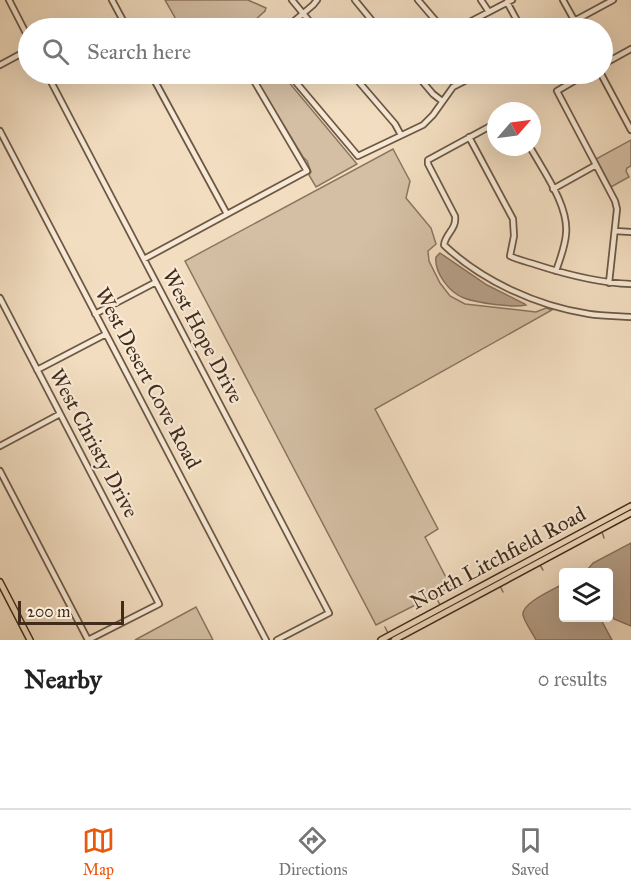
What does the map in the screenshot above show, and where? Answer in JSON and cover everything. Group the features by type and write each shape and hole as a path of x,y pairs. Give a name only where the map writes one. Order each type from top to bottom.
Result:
{"main road":[{"name":"North Litchfield Road","path":"396,639 631,506"},
{"name":"North Litchfield Road","path":"381,640 631,513"},
{"path":"0,582 30,640"},
{"path":"396,639 401,632 431,616 435,611"}],"street":[{"path":"9,0 18,18"},
{"path":"112,0 122,18"},
{"path":"292,0 306,18"},
{"path":"298,18 317,0"},
{"path":"355,0 370,18"},
{"path":"418,0 433,18"},
{"path":"482,0 489,12"},
{"path":"563,0 573,18"},
{"path":"580,18 613,0"},
{"path":"477,18 509,1 517,18"},
{"path":"613,59 631,49"},
{"path":"0,65 18,55"},
{"name":"West Hope Drive","path":"52,84 329,613 277,640"},
{"path":"156,84 227,214"},
{"path":"144,259 307,171 256,84"},
{"path":"297,84 358,156 427,122 453,87 459,84"},
{"path":"361,84 395,124 401,135"},
{"path":"424,84 442,102"},
{"path":"569,84 557,91 615,201 617,209 609,283"},
{"path":"606,84 631,130"},
{"path":"487,128 428,160 455,216 455,224 444,241 444,245 484,274 532,298 557,307 590,314 631,317"},
{"name":"West Desert Cove Road","path":"0,131 266,640"},
{"path":"469,137 513,219 514,236 510,256 578,277 609,283 631,284"},
{"path":"535,156 563,210 566,232 556,271"},
{"path":"553,189 596,165"},
{"path":"615,231 631,232"},
{"path":"95,314 156,282"},
{"name":"West Christy Drive","path":"0,298 159,604 88,640"},
{"path":"37,370 106,334"},
{"path":"0,446 60,414"},
{"path":"0,471 88,640"}],"shaded area":[{"path":"165,0 248,0 266,8 257,18 175,18"},
{"path":"259,84 290,84 357,164 316,187 309,175 311,172 307,161"},
{"path":"631,140 631,166 626,171 629,177 611,187 596,159"},
{"path":"393,149 410,181 406,198 431,228 436,244 428,251 429,261 440,283 450,296 465,304 536,312 546,308 552,310 375,409 438,529 425,537 451,587 376,625 185,261"},
{"path":"440,253 487,285 526,305 486,303 470,300 453,292 440,276 436,257"},
{"path":"631,543 631,626 613,617 613,568 589,568 593,563"},
{"path":"559,586 559,622 602,622 612,640 536,640 524,618 524,610"},
{"path":"196,607 213,640 135,640"}],"waterway":[{"path":"602,532 604,538"},
{"path":"540,565 543,570"},
{"path":"500,586 503,592"},
{"path":"437,599 440,605"},
{"path":"385,627 388,633"}]}
